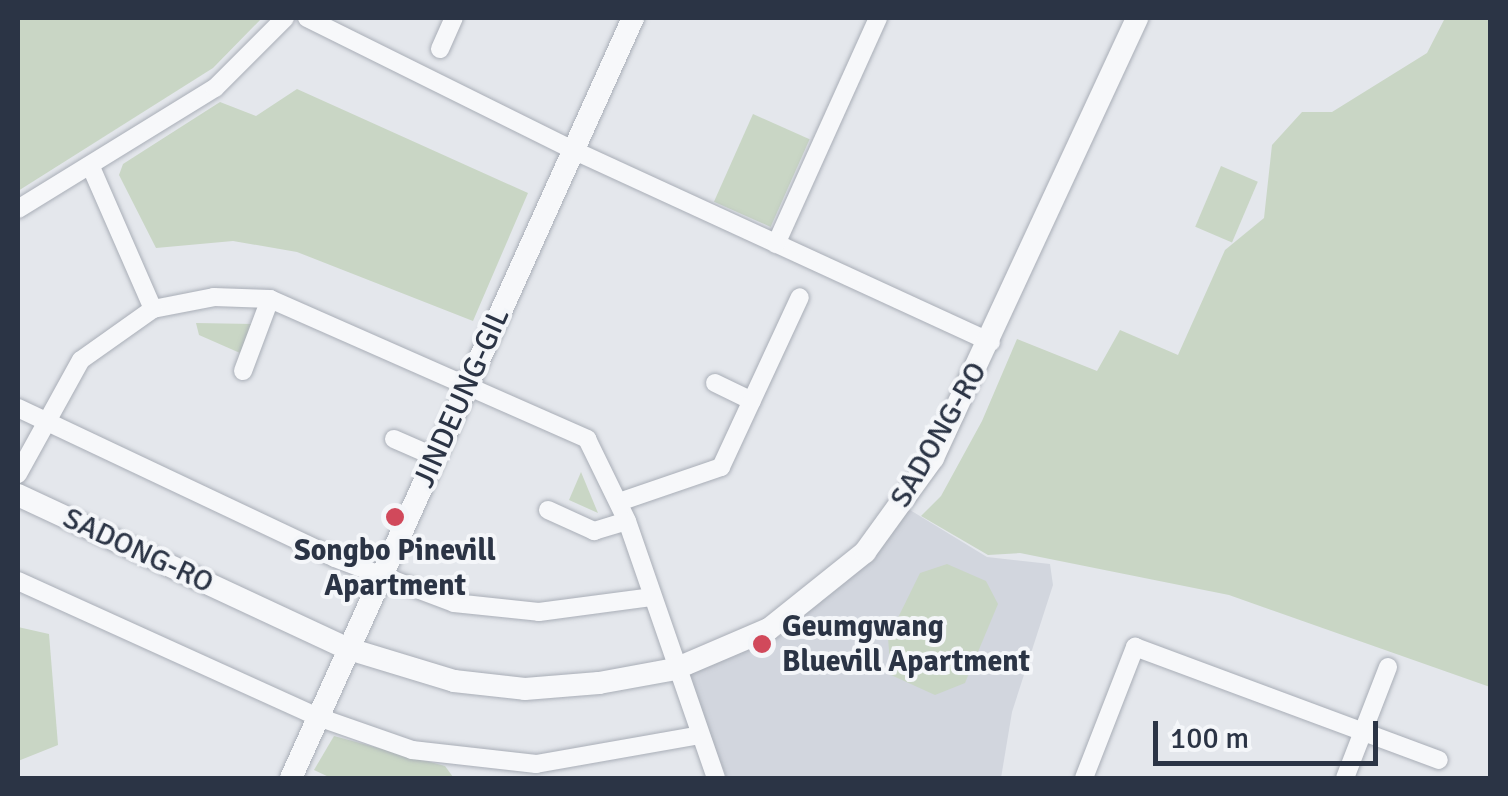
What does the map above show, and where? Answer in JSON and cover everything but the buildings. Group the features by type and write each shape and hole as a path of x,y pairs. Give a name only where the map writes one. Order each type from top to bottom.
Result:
{"street":[{"path":"18,210 215,88 285,18"},
{"path":"306,18 574,150 991,342"},
{"path":"440,49 454,18"},
{"name":"JINDEUNG-GIL","path":"290,778 633,18"},
{"path":"776,244 878,18"},
{"name":"SADONG-RO","path":"18,496 349,649 440,678 525,688 675,669 768,630 865,552 933,458 991,342 1137,18"},
{"path":"90,165 153,310"},
{"path":"18,474 42,420 81,360 153,310 214,297 270,299 468,384 587,439 620,502 716,778"},
{"path":"620,502 721,468 800,297"},
{"path":"243,371 270,299"},
{"path":"714,383 752,401"},
{"path":"18,408 381,578 454,603 538,612 652,597"},
{"path":"394,439 435,457"},
{"path":"548,510 594,530 627,521"},
{"path":"18,581 318,717 412,750 536,764 700,735"},
{"path":"1088,777 1135,647 1439,760"},
{"path":"1345,778 1388,667"}],"shaded area":[{"path":"910,510 987,557 1050,564 1053,585 1012,712 1001,778 727,778 685,675 782,635"}],"green space":[{"path":"18,18 262,18 213,68 18,191"},
{"path":"1445,18 1490,18 1490,687 1229,595 1020,553 988,555 921,516 941,496 982,421 1017,339 1097,371 1120,330 1178,355 1225,250 1264,218 1272,145 1302,112 1332,112 1427,53"},
{"path":"297,89 528,193 473,321 297,252 233,241 156,248 119,175 123,164 220,102 256,116"},
{"path":"753,114 810,139 771,227 714,202"},
{"path":"1221,166 1258,182 1232,242 1195,227"},
{"path":"196,323 253,324 240,353 199,335"},
{"path":"581,472 598,513 569,500"},
{"path":"947,564 986,581 998,604 965,683 935,695 891,675 888,638 920,573"},
{"path":"18,627 49,634 58,745 18,761"},
{"path":"334,736 445,766 453,777 331,778 314,770"}],"place":[{"name":"Songbo Pinevill Apartment","path":"395,517"},
{"name":"Geumgwang Bluevill Apartment","path":"762,644"}]}
